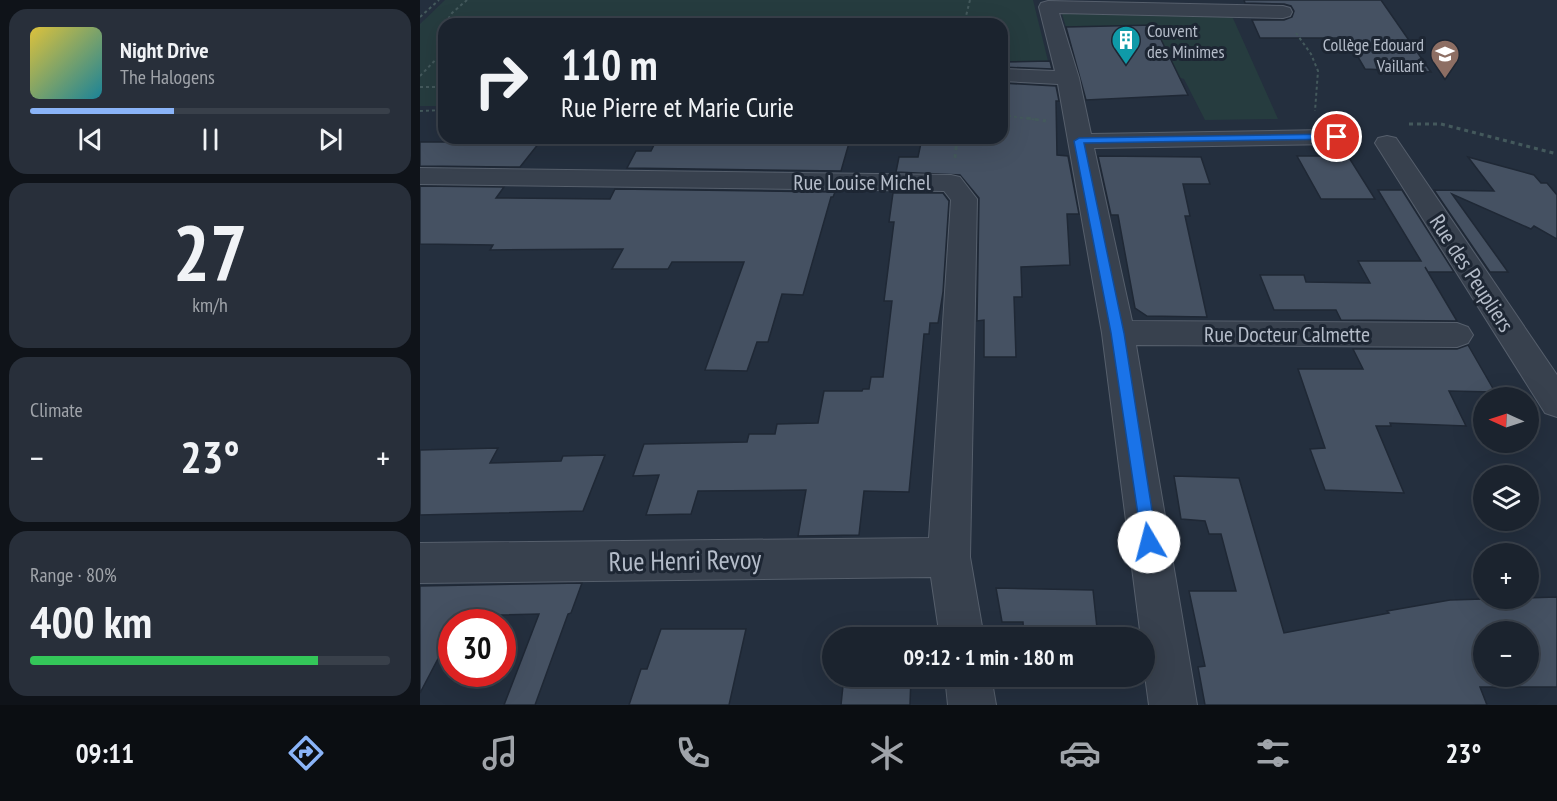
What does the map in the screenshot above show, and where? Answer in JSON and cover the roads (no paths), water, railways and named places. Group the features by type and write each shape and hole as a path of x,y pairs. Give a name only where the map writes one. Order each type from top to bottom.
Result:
{"street":[{"path":"1173,705 1118,333 1068,78 1048,7 1283,12"},
{"path":"1008,75 1068,78"},
{"path":"1078,132 1337,137 1336,125"},
{"name":"Rue des Peupliers","path":"1396,134 1557,403"},
{"name":"Rue Louise Michel","path":"420,176 951,183 964,198 950,556 960,627"},
{"name":"Rue Docteur Calmette","path":"1118,333 1457,335"},
{"name":"Rue Henri Revoy","path":"420,563 950,556"},
{"path":"970,687 972,705"}],"place":[{"name":"Couvent des Minimes","path":"1126,66"},
{"name":"Collège Edouard Vaillant","path":"1445,80"}]}
